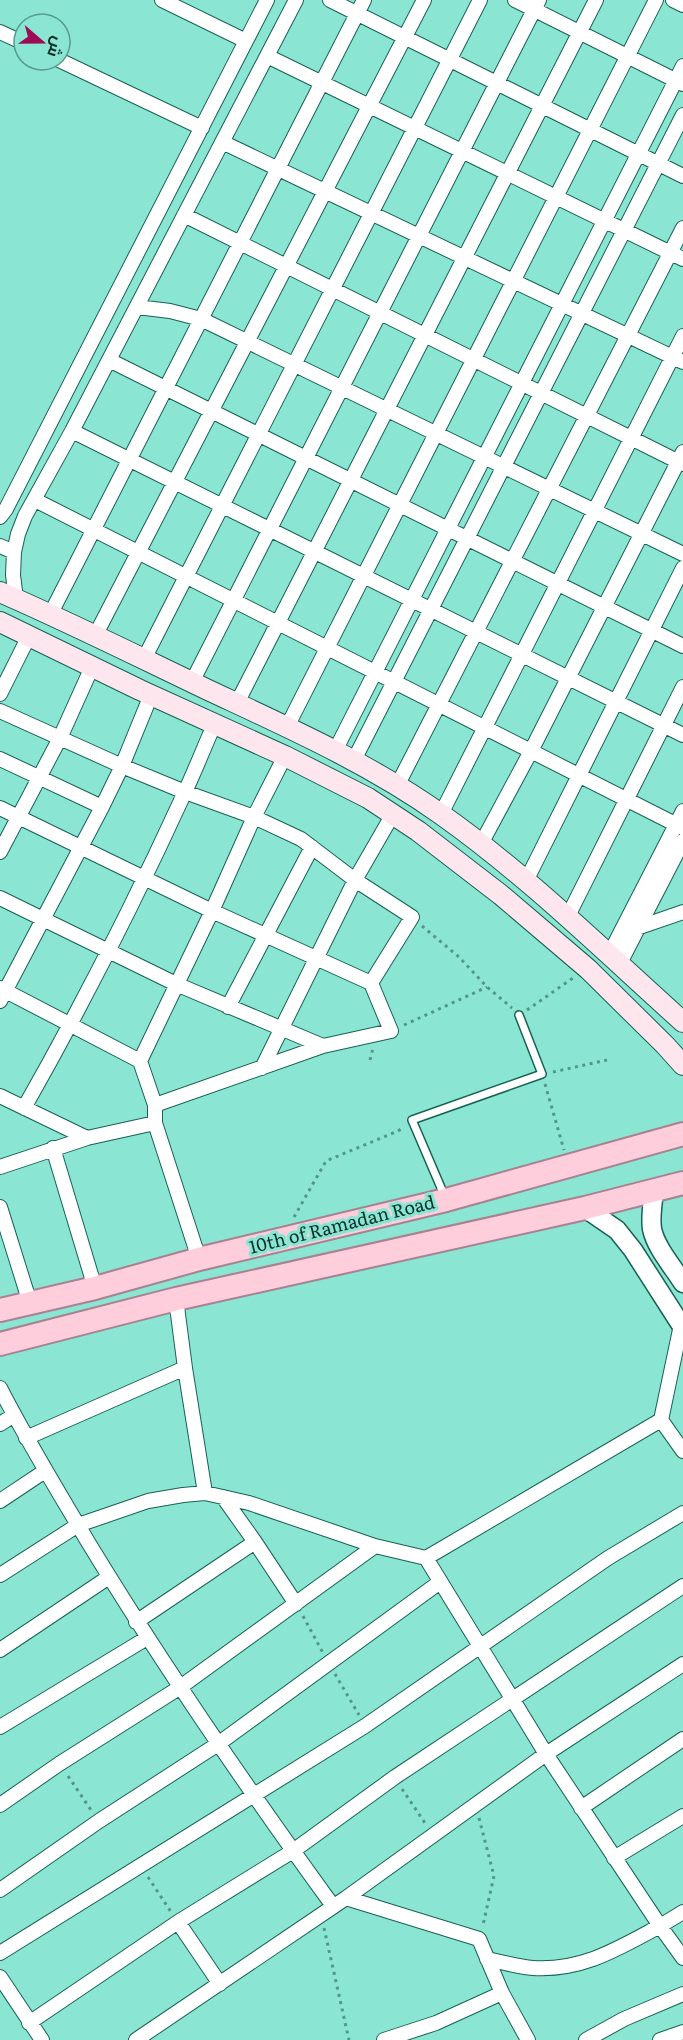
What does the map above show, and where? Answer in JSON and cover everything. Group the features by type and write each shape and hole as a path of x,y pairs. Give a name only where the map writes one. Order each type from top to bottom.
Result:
{"main road":[{"path":"8,596 287,727 354,760 397,786 441,814 526,881 683,1022"},
{"path":"0,622 151,695 285,756 368,798 393,814 501,895 588,969 665,1044 683,1065"},
{"name":"10th of Ramadan Road","path":"0,1310 446,1200 683,1134"},
{"name":"10th of Ramadan Road","path":"0,1344 176,1299 585,1208 683,1183"}],"street":[{"path":"162,0 246,41"},
{"path":"0,517 12,498 267,0"},
{"path":"8,596 18,534 296,0"},
{"path":"330,0 683,176"},
{"path":"50,615 364,0"},
{"path":"95,636 424,0"},
{"path":"144,659 480,0"},
{"path":"515,0 536,5 580,32 679,82"},
{"path":"237,703 596,0"},
{"path":"287,727 656,0"},
{"path":"673,0 683,5"},
{"path":"192,682 536,5"},
{"path":"267,56 677,256"},
{"path":"72,66 202,128"},
{"path":"334,751 638,154 679,82 683,66"},
{"path":"354,760 683,115"},
{"path":"222,142 678,360"},
{"path":"184,215 631,438 681,459 481,844"},
{"path":"397,786 628,336 677,256 683,228"},
{"path":"137,307 170,311 201,319 683,554"},
{"path":"441,814 631,438 678,360 683,336"},
{"path":"109,360 683,646"},
{"path":"72,432 683,735"},
{"path":"35,500 679,826"},
{"path":"0,546 14,552"},
{"path":"526,881 683,568"},
{"path":"0,694 29,636"},
{"path":"0,852 60,738 92,667"},
{"path":"567,918 683,687"},
{"path":"151,695 122,766 102,807 44,919 2,993 140,1061 155,1105 155,1123 200,1259"},
{"path":"0,711 122,766 254,816 301,839 355,880 412,916 372,983"},
{"path":"24,1108 71,1025 186,792 215,723"},
{"path":"140,1061 212,911 254,816 285,756"},
{"path":"0,759 102,807"},
{"path":"0,808 212,911 372,983 391,1031 323,1046 155,1105"},
{"path":"614,960 620,933 679,826 683,811"},
{"path":"262,1068 355,880 393,814"},
{"path":"614,960 639,927 683,841"},
{"path":"228,1006 312,847"},
{"path":"0,898 176,984 323,1046"},
{"path":"620,933 683,912"},
{"path":"0,1096 87,1138"},
{"path":"0,1167 87,1138 155,1123"},
{"path":"53,1148 95,1288"},
{"path":"654,1190 652,1230 683,1283"},
{"path":"0,1207 30,1303"},
{"path":"585,1208 617,1230 633,1250 682,1327 662,1420 683,1451"},
{"path":"176,1299 184,1368 205,1493"},
{"path":"26,1438 184,1368"},
{"path":"0,1389 45,1472 136,1622 292,1851 333,1906"},
{"path":"0,1424 14,1415"},
{"path":"0,1575 78,1525 148,1501 205,1493 249,1503 375,1546 426,1558 662,1420"},
{"path":"0,1501 45,1472"},
{"path":"223,1497 296,1604"},
{"path":"0,1953 365,1726 608,1557 683,1513"},
{"path":"136,1622 255,1542"},
{"path":"0,1805 59,1764 179,1688 375,1546"},
{"path":"426,1558 546,1754 683,1958"},
{"path":"0,1650 109,1577"},
{"path":"0,1890 99,1821 218,1744 440,1582"},
{"path":"29,2023 178,1922 292,1851 395,1777 513,1697 683,1586"},
{"path":"0,1727 147,1638"},
{"path":"136,2040 346,1898 546,1754 681,1671"},
{"path":"581,1808 683,1739"},
{"path":"614,1858 683,1816"},
{"path":"346,1898 479,1939 502,1993 528,2040"},
{"path":"487,1959 531,1968 575,1966 609,1954 683,1912"},
{"path":"178,1922 220,1984"},
{"path":"2,1985 42,2040"},
{"path":"384,2040 436,2023 502,1993"},
{"path":"586,2040 624,2019 683,1994"},
{"path":"660,2040 683,2032"}],"lane":[{"path":"446,1200 412,1120 542,1074 519,1015"}],"path":[{"path":"412,916 459,957 487,987 519,1015 588,969"},
{"path":"391,1031 487,987"},
{"path":"569,1166 542,1074 606,1060"},
{"path":"280,1240 326,1161 398,1131 412,1120"},
{"path":"296,1604 365,1726"},
{"path":"59,1764 99,1821"},
{"path":"395,1777 434,1836"},
{"path":"476,1805 494,1876 479,1939"},
{"path":"140,1866 178,1922"},
{"path":"321,1914 349,2040"}]}
